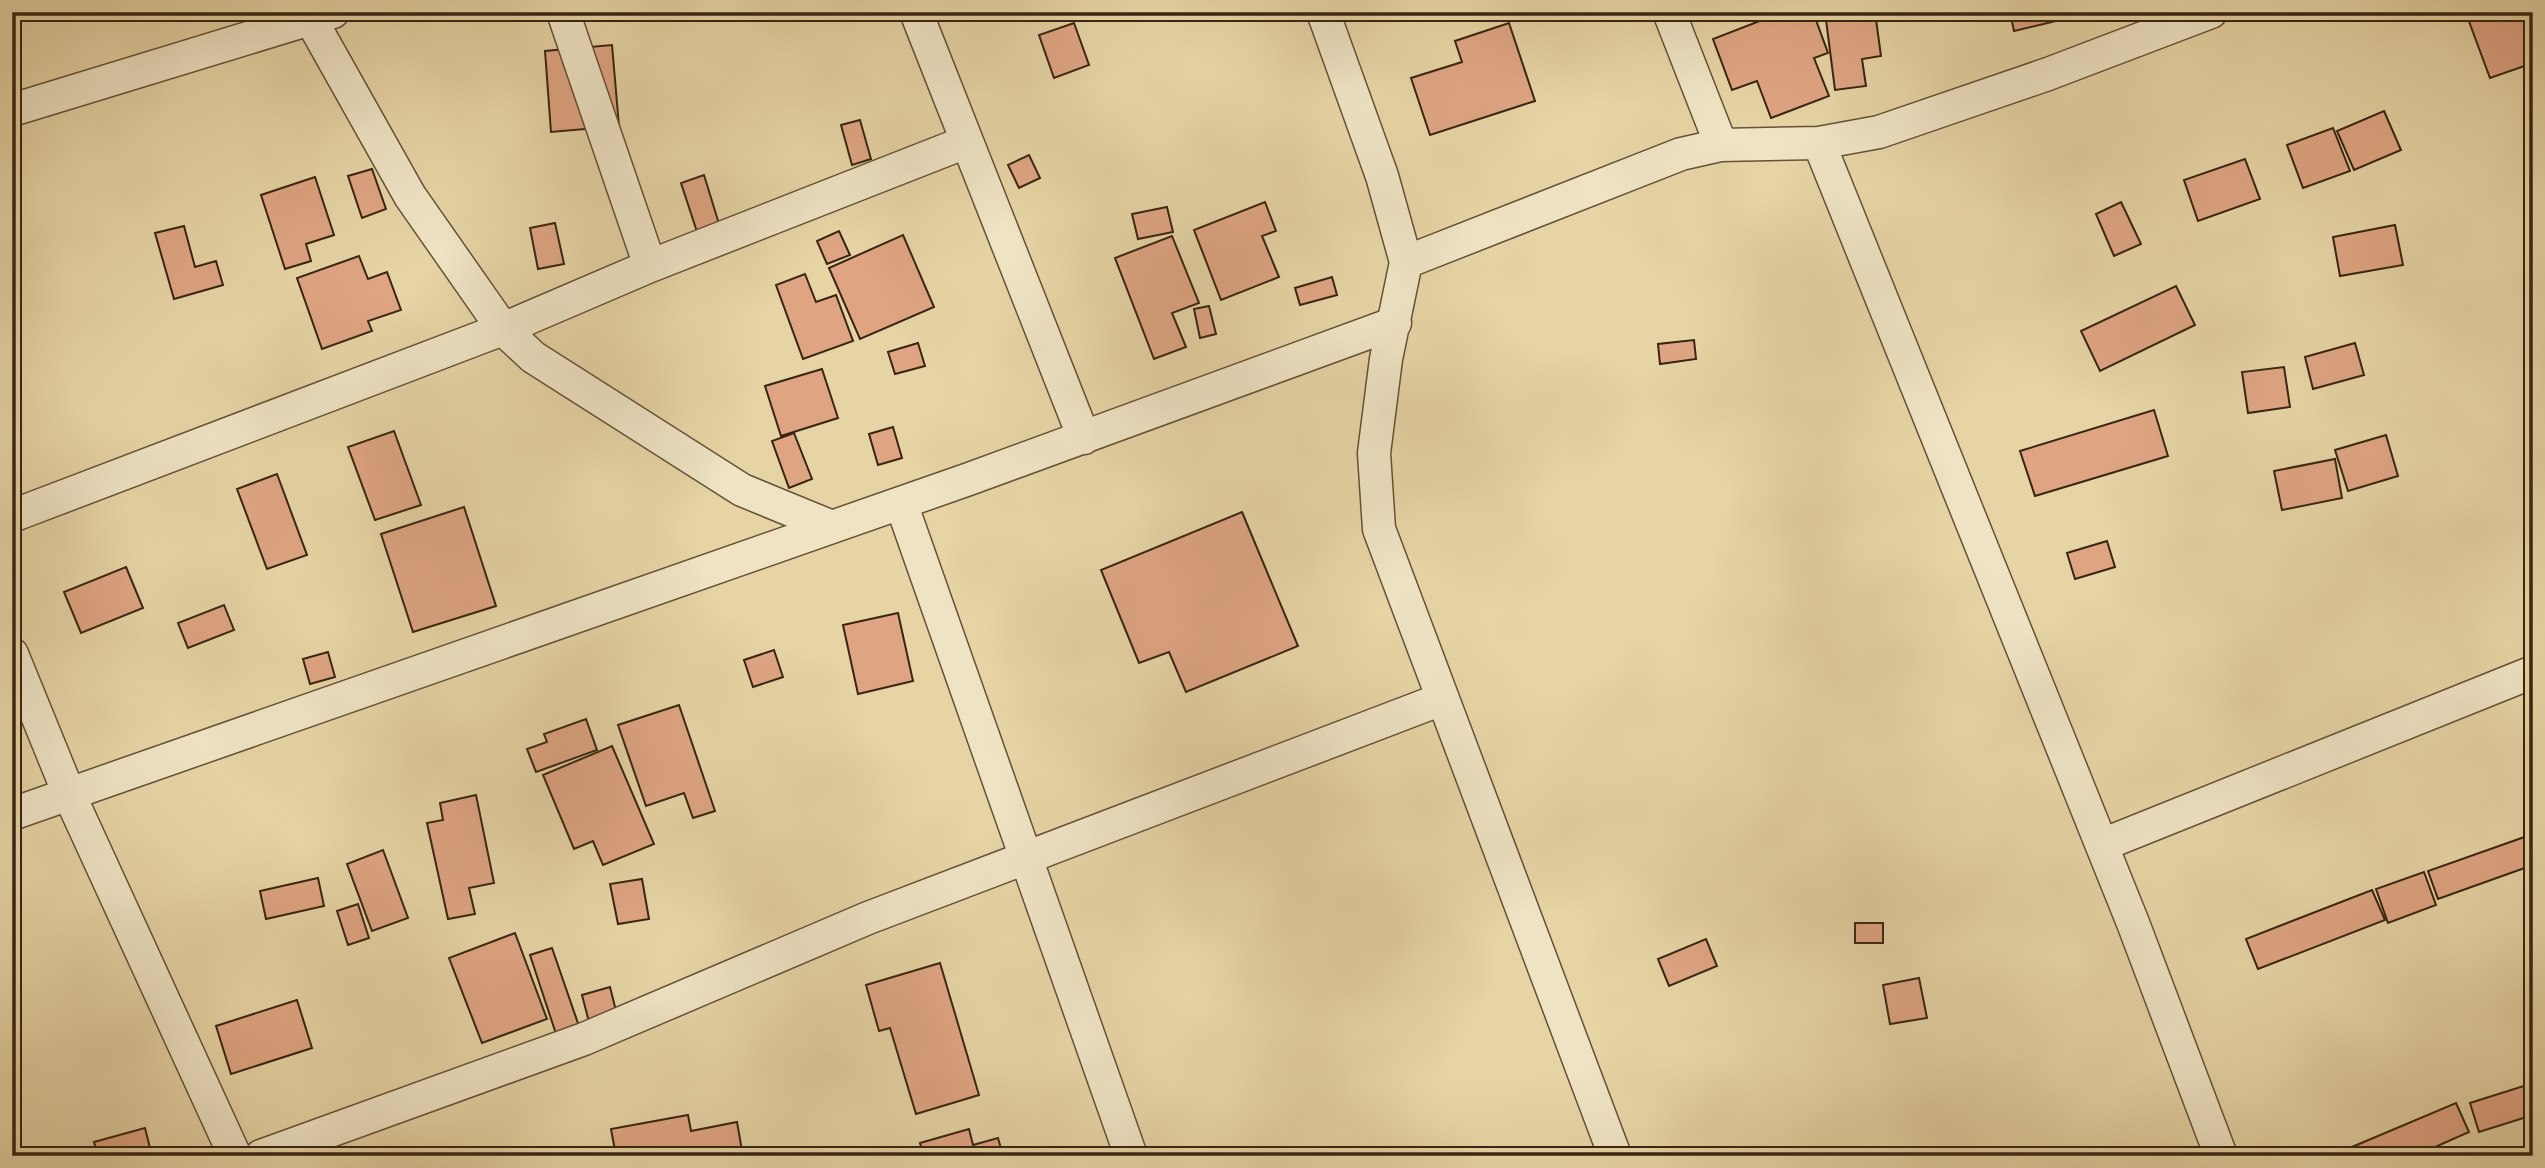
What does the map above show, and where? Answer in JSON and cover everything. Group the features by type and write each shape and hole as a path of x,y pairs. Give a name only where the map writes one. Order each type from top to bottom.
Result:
{"street":[{"path":"563,12 650,266"},
{"path":"916,12 965,142 1084,438"},
{"path":"1323,12 1382,176 1406,262 1386,359 1374,453 1379,529 1615,1156"},
{"path":"1669,12 1721,145"},
{"path":"1406,262 1681,154 1721,145 1819,143 1879,132 2048,74 2211,12"},
{"path":"12,110 321,15 410,196 503,330 533,357 742,490 832,527"},
{"path":"12,516 503,330 650,266 965,142"},
{"path":"1819,143 2102,845 2221,1156"},
{"path":"12,814 901,503 1395,323"},
{"path":"901,503 1024,859 1131,1156"},
{"path":"12,654 69,794 235,1156"},
{"path":"2102,845 2533,672"},
{"path":"261,1156 584,1039 868,918 1442,699"}],"building":[{"path":"1783,12 1813,12 1828,53 1814,58 1829,96 1771,118 1757,81 1732,90 1713,39"},
{"path":"1825,12 1875,12 1881,56 1862,59 1866,86 1835,90"},
{"path":"2010,12 2058,12 2060,20 2014,31"},
{"path":"2477,12 2533,12 2533,63 2490,78 2467,16"},
{"path":"1074,23 1089,65 1054,78 1039,35"},
{"path":"1509,23 1535,101 1430,135 1411,78 1462,62 1455,41"},
{"path":"612,45 619,126 551,132 545,51"},
{"path":"2384,111 2401,150 2354,170 2337,131"},
{"path":"860,120 871,159 852,165 841,125"},
{"path":"2333,128 2350,171 2303,188 2287,145"},
{"path":"1029,155 1040,178 1019,188 1008,165"},
{"path":"2245,159 2260,199 2198,221 2184,180"},
{"path":"372,169 386,209 362,218 348,176"},
{"path":"704,175 724,240 702,247 681,183"},
{"path":"315,177 334,235 306,244 311,261 285,269 261,195"},
{"path":"1265,202 1276,231 1262,236 1279,277 1221,300 1194,230"},
{"path":"2121,202 2141,244 2114,256 2096,214"},
{"path":"1167,207 1173,232 1138,239 1132,214"},
{"path":"555,223 564,264 538,269 530,228"},
{"path":"2395,225 2403,265 2340,276 2333,237"},
{"path":"184,226 195,267 216,261 223,285 174,299 155,233"},
{"path":"839,231 850,255 827,264 817,241"},
{"path":"903,235 934,307 860,339 829,268"},
{"path":"1172,236 1199,303 1172,313 1186,347 1154,359 1115,258"},
{"path":"359,256 368,279 387,272 401,310 368,321 372,331 322,349 297,278"},
{"path":"805,274 816,302 836,295 853,341 803,359 776,285"},
{"path":"1332,277 1337,295 1300,305 1295,288"},
{"path":"2176,286 2195,325 2100,371 2081,331"},
{"path":"1209,306 1216,334 1200,338 1194,309"},
{"path":"1694,340 1696,359 1660,364 1658,344"},
{"path":"918,343 925,366 895,374 888,352"},
{"path":"2355,343 2364,375 2313,389 2305,357"},
{"path":"2284,367 2290,407 2248,413 2242,372"},
{"path":"822,369 838,418 781,436 765,386"},
{"path":"2154,410 2168,456 2035,496 2020,451"},
{"path":"893,427 902,458 878,465 869,434"},
{"path":"394,431 421,505 375,520 348,447"},
{"path":"794,433 812,479 789,488 772,441"},
{"path":"2386,435 2398,476 2348,491 2335,450"},
{"path":"2335,459 2342,498 2282,510 2274,471"},
{"path":"277,474 307,555 267,569 237,489"},
{"path":"464,507 496,606 413,632 381,534"},
{"path":"1242,512 1298,646 1186,692 1169,652 1139,663 1101,570"},
{"path":"2107,541 2115,567 2075,579 2067,553"},
{"path":"126,567 143,608 81,633 64,592"},
{"path":"224,605 234,630 188,648 178,623"},
{"path":"898,613 913,681 858,694 843,625"},
{"path":"774,650 783,677 753,687 744,660"},
{"path":"328,652 335,677 310,684 303,659"},
{"path":"679,705 715,811 693,818 684,793 646,806 618,725"},
{"path":"586,719 597,750 536,772 527,749 547,742 544,734"},
{"path":"612,746 654,844 603,865 593,841 574,849 543,775"},
{"path":"476,795 494,883 469,888 475,914 448,919 427,823 443,820 440,803"},
{"path":"2533,834 2533,865 2438,899 2428,871"},
{"path":"383,850 408,918 372,931 347,864"},
{"path":"2424,872 2436,905 2388,923 2376,889"},
{"path":"318,878 324,906 266,919 260,891"},
{"path":"642,879 649,919 618,924 610,884"},
{"path":"2372,890 2385,920 2258,969 2246,939"},
{"path":"358,904 369,938 348,945 337,911"},
{"path":"1855,923 1883,923 1883,943 1855,943"},
{"path":"515,933 547,1019 482,1043 449,958"},
{"path":"1706,939 1717,966 1669,986 1658,959"},
{"path":"552,948 581,1032 558,1040 530,955"},
{"path":"940,963 979,1095 916,1114 890,1028 879,1031 866,985"},
{"path":"1919,978 1927,1018 1890,1024 1883,985"},
{"path":"610,987 617,1015 589,1022 582,995"},
{"path":"297,1000 312,1048 231,1074 216,1026"},
{"path":"2530,1084 2533,1115 2479,1132 2470,1103"},
{"path":"2456,1103 2469,1132 2415,1156 2333,1155"},
{"path":"688,1115 691,1131 737,1122 743,1156 616,1156 611,1129"},
{"path":"145,1128 152,1156 98,1156 94,1142"},
{"path":"969,1129 973,1145 998,1138 1003,1156 924,1156 920,1143"}]}
